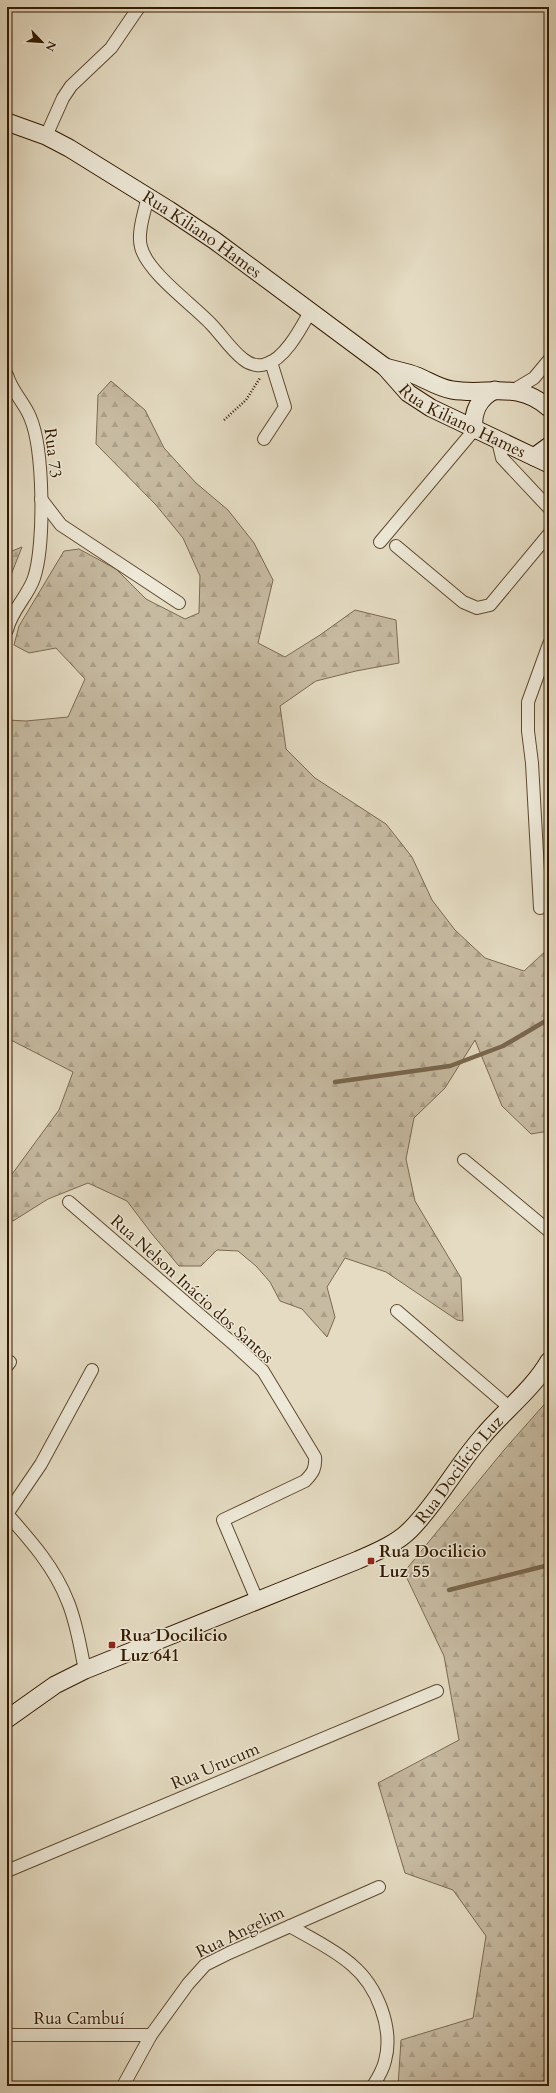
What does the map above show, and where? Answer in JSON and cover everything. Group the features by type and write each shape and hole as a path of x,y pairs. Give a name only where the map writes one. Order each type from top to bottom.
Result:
{"main road":[{"name":"Rua Kiliano Hames","path":"7,122 46,136 95,163 214,240 385,367 408,393 431,408 474,430 542,460"},
{"name":"Rua Kiliano Hames","path":"385,367 417,376 438,387 452,390 514,390 534,398 549,408"},
{"path":"474,430 476,408 485,396 495,390"},
{"path":"542,460 549,446"},
{"name":"Rua Docilício Luz","path":"7,1719 55,1685 85,1670 358,1560 397,1541 422,1517 467,1454 535,1381 549,1360"}],"street":[{"path":"46,136 63,98 71,86 111,48 139,7"},
{"path":"148,196 140,237 141,246 149,262 176,292 204,316 243,359 258,365 268,363 282,353 297,336 310,312"},
{"path":"514,390 534,378 549,360"},
{"path":"264,439 285,408 284,399 268,363"},
{"name":"Rua 73","path":"7,375 16,395 31,418 35,433 40,499 40,538 38,562 34,580 7,630"},
{"path":"380,542 474,430"},
{"path":"498,441 502,458 549,508"},
{"path":"40,499 61,525 179,603"},
{"path":"396,546 463,602 477,608 490,605 549,534"},
{"path":"540,908 532,763 528,731 528,702 549,644"},
{"path":"464,1160 549,1231"},
{"name":"Rua Nelson Inácio dos Santos","path":"69,1202 237,1346 262,1372 315,1457 316,1465 313,1473 305,1480 223,1520 257,1600"},
{"path":"397,1311 509,1408"},
{"path":"85,1670 77,1629 68,1602 57,1579 31,1540 7,1514 41,1464 92,1370"},
{"name":"Rua Urucum","path":"7,1871 437,1691"},
{"name":"Rua Angelim","path":"123,2086 151,2035 188,1984 205,1965 380,1887"},
{"path":"290,1926 352,1964 372,1988 384,2018 387,2048 385,2061 373,2086"},
{"name":"Rua Cambuí","path":"7,2035 151,2035"}],"path":[{"path":"224,420 253,391 268,363"}],"green space":[{"path":"111,381 145,410 164,448 196,483 228,510 254,543 273,580 258,643 285,657 320,635 355,610 396,620 399,663 356,671 316,681 280,706 286,749 315,778 386,824 412,857 432,900 455,930 485,958 524,971 549,948 549,1131 531,1134 502,1106 475,1040 445,1088 414,1118 406,1159 415,1201 461,1278 463,1321 457,1320 386,1272 345,1258 327,1287 335,1317 327,1337 302,1309 280,1301 270,1282 256,1266 238,1251 217,1250 201,1266 179,1266 127,1201 88,1183 48,1199 13,1221 7,1217 7,1181 59,1110 73,1072 7,1038 7,720 26,721 68,717 85,679 56,648 29,653 14,645 19,626 64,551 79,549 116,569 146,599 185,619 199,613 200,576 183,538 156,505 96,444 98,395"},
{"path":"22,547 7,585 7,553"},
{"path":"549,1399 549,2086 398,2086 401,2040 473,2018 486,1936 453,1890 405,1873 378,1783 459,1740 444,1656 404,1572 504,1450"}],"waterway":[{"path":"335,1082 450,1066 503,1046 549,1019"},
{"path":"449,1590 549,1565"}],"place":[{"name":"Rua Docilicio Luz 55","path":"371,1561"},
{"name":"Rua Docilicio Luz 641","path":"112,1645"}]}
